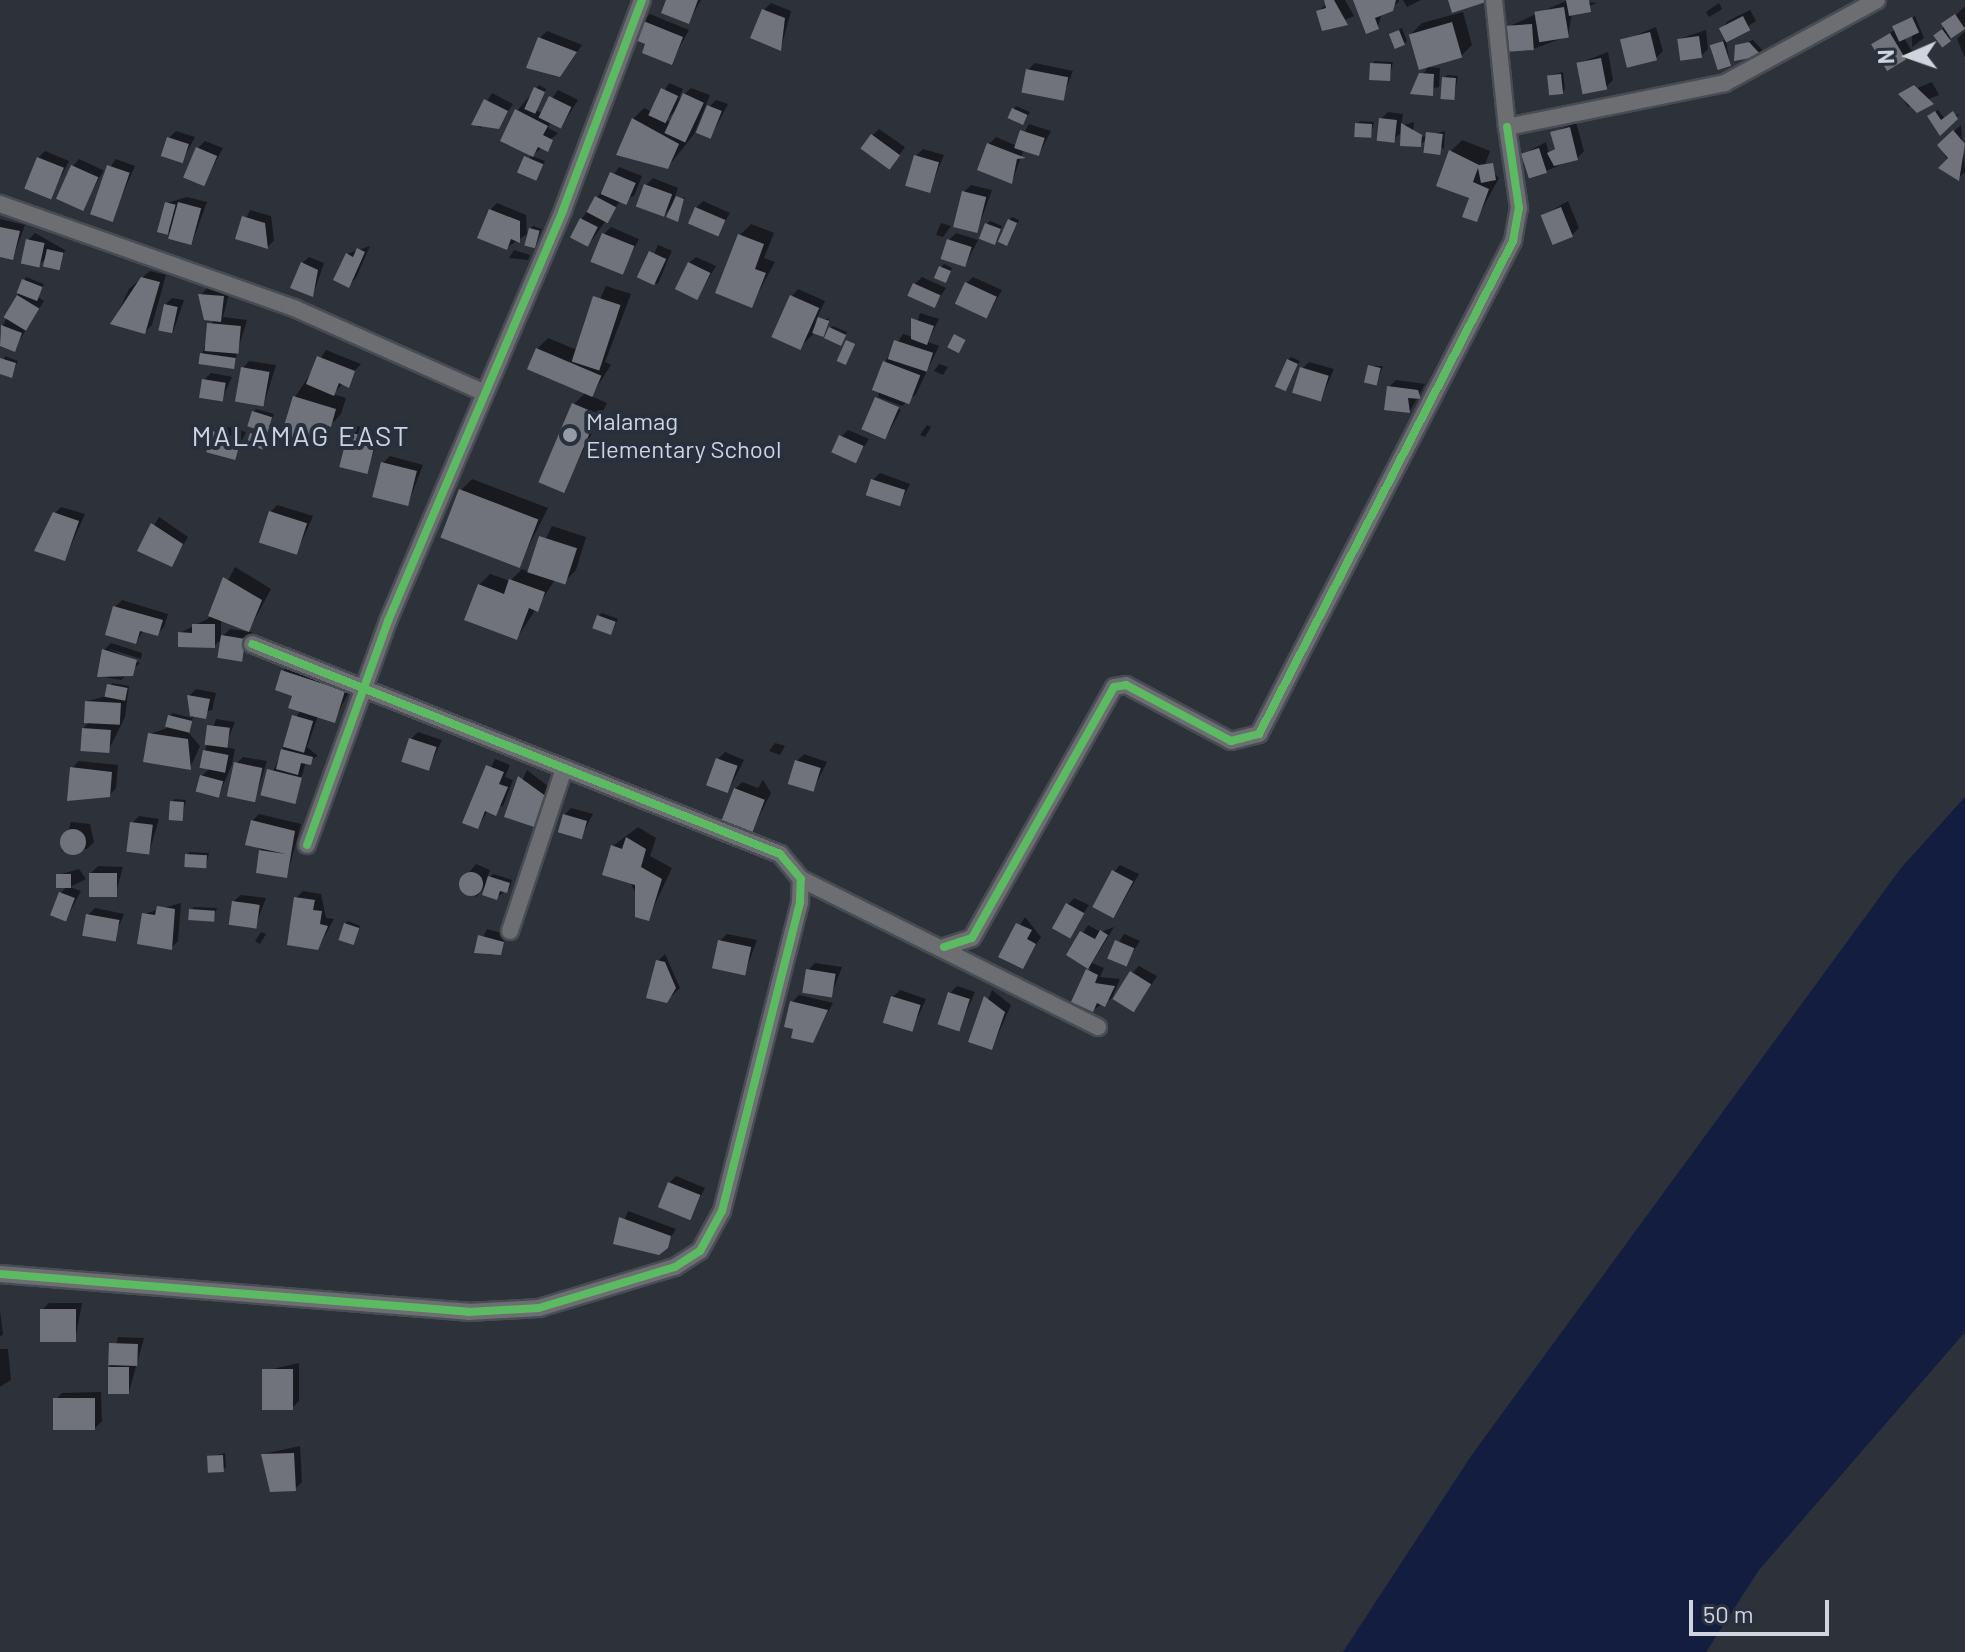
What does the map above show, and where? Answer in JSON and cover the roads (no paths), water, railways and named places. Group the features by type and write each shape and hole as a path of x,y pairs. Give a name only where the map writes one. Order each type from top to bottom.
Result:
{"street":[{"path":"307,845 363,689 642,0"},
{"path":"944,947 972,938 1114,687 1126,685 1231,741 1259,734 1513,241 1519,208 1494,0"},
{"path":"1507,127 1725,83 1877,0"},
{"path":"0,204 294,308 485,393"},
{"path":"252,644 563,772 780,854 801,879 944,947 1098,1027"},
{"path":"510,931 563,772"},
{"path":"0,1274 468,1312 539,1308 656,1277 700,1251 722,1211 801,879"}],"water":[{"path":"1965,797 1965,1332 1759,1570 1706,1652 1343,1652 1471,1456 1901,868"}],"place":[{"name":"Malamag Elementary School","path":"570,435"}],"district":[{"name":"MALAMAG EAST","path":"301,435"}]}
